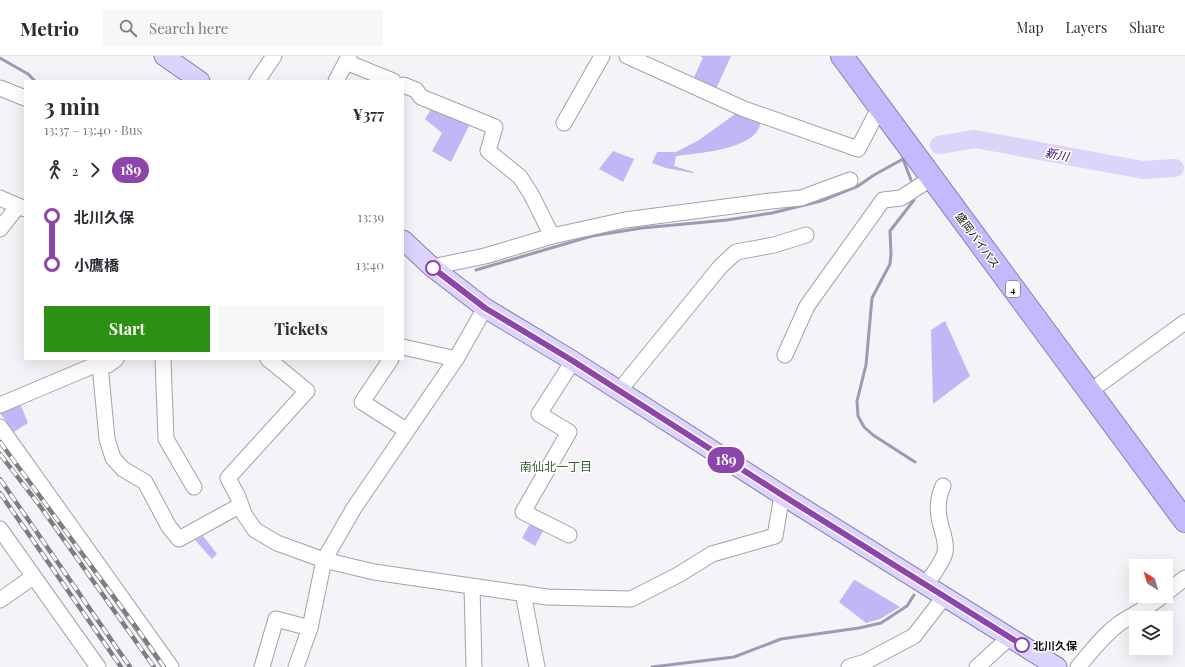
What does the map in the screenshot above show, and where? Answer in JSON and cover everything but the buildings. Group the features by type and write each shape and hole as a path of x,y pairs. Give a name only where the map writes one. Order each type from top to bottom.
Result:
{"highway":[{"name":"盛岡バイパス","path":"842,56 1185,521"},
{"name":"盛岡バイパス","path":"860,56 1185,502"}],"main road":[{"path":"164,56 199,80"},
{"path":"404,241 432,267 485,308 573,361 782,495 1057,667"}],"street":[{"path":"258,80 274,56"},
{"path":"564,123 602,56"},
{"path":"626,56 744,109 858,149 876,114 882,110"},
{"path":"336,80 347,59 391,80"},
{"path":"404,85 416,90 421,98 495,127 488,151 520,177 531,194 552,236"},
{"path":"0,88 24,98"},
{"path":"785,355 807,306 883,200 901,198 932,178"},
{"path":"432,267 485,256 552,236 625,220 800,198 850,180"},
{"path":"0,198 21,208 0,229"},
{"path":"619,391 720,267 736,252 774,245 806,235"},
{"path":"296,667 310,628 324,560 354,508 456,359 485,308"},
{"path":"1100,384 1185,322"},
{"path":"404,347 456,359"},
{"path":"3,399 95,365 108,365 115,360"},
{"path":"163,360 166,439 194,487"},
{"path":"269,360 307,391 228,478 244,514 255,530 276,543 324,560 374,572 547,597 631,599 678,575 712,554 775,536 782,495"},
{"path":"390,360 362,402 406,430"},
{"path":"569,535 523,512 569,432 539,414 573,361"},
{"path":"100,365 107,439 113,458 123,469 145,482 169,527 179,539 241,505"},
{"path":"0,427 171,667"},
{"path":"926,584 936,572 945,554 945,540 940,521 938,496 943,486"},
{"path":"0,529 98,667"},
{"path":"0,600 33,577"},
{"path":"1173,587 1185,578"},
{"path":"472,587 474,666"},
{"path":"523,593 537,667"},
{"path":"849,667 865,662 914,636 945,596"},
{"path":"1078,667 1107,634 1119,624 1154,603"},
{"path":"262,667 276,619 310,628"},
{"path":"977,667 1010,638"}],"shaded area":[{"path":"700,56 731,56 715,91 692,81 703,58"},
{"path":"433,106 471,122 451,162 432,151 442,133 425,119"},
{"path":"738,112 761,121 758,130 752,137 733,146 708,152 676,156 674,166 694,172 693,173 666,168 652,163 657,152 676,152 699,140"},
{"path":"613,151 634,159 623,182 599,169"},
{"path":"945,321 970,376 933,404 931,330"},
{"path":"20,403 28,423 14,432 0,413"},
{"path":"531,522 544,529 535,546 522,538"},
{"path":"203,536 217,554 212,559 195,540"},
{"path":"854,580 900,607 880,619 866,623 839,602"}],"waterway":[{"path":"0,58 28,74 34,80"},
{"name":"新川","path":"939,145 975,139 1143,170 1175,168"},
{"path":"476,270 592,236 642,228 727,220 772,213 821,201 858,186 874,175 903,159 911,180"},
{"path":"914,200 890,231 890,264 872,298 866,365 857,401 858,416 864,427 873,435 915,462"},
{"path":"652,667 734,657 781,639 859,628 881,623 907,606 914,595"}],"railway":[{"path":"0,442 164,667"},
{"path":"0,454 40,506 154,667"},
{"path":"0,479 130,667"},
{"path":"0,493 121,667"}],"bus line":[{"name":"189","path":"433,268 485,308 573,361 782,495 1022,645"}],"place":[{"name":"北川久保","path":"1022,645"}],"district":[{"name":"南仙北一丁目","path":"556,466"}]}
